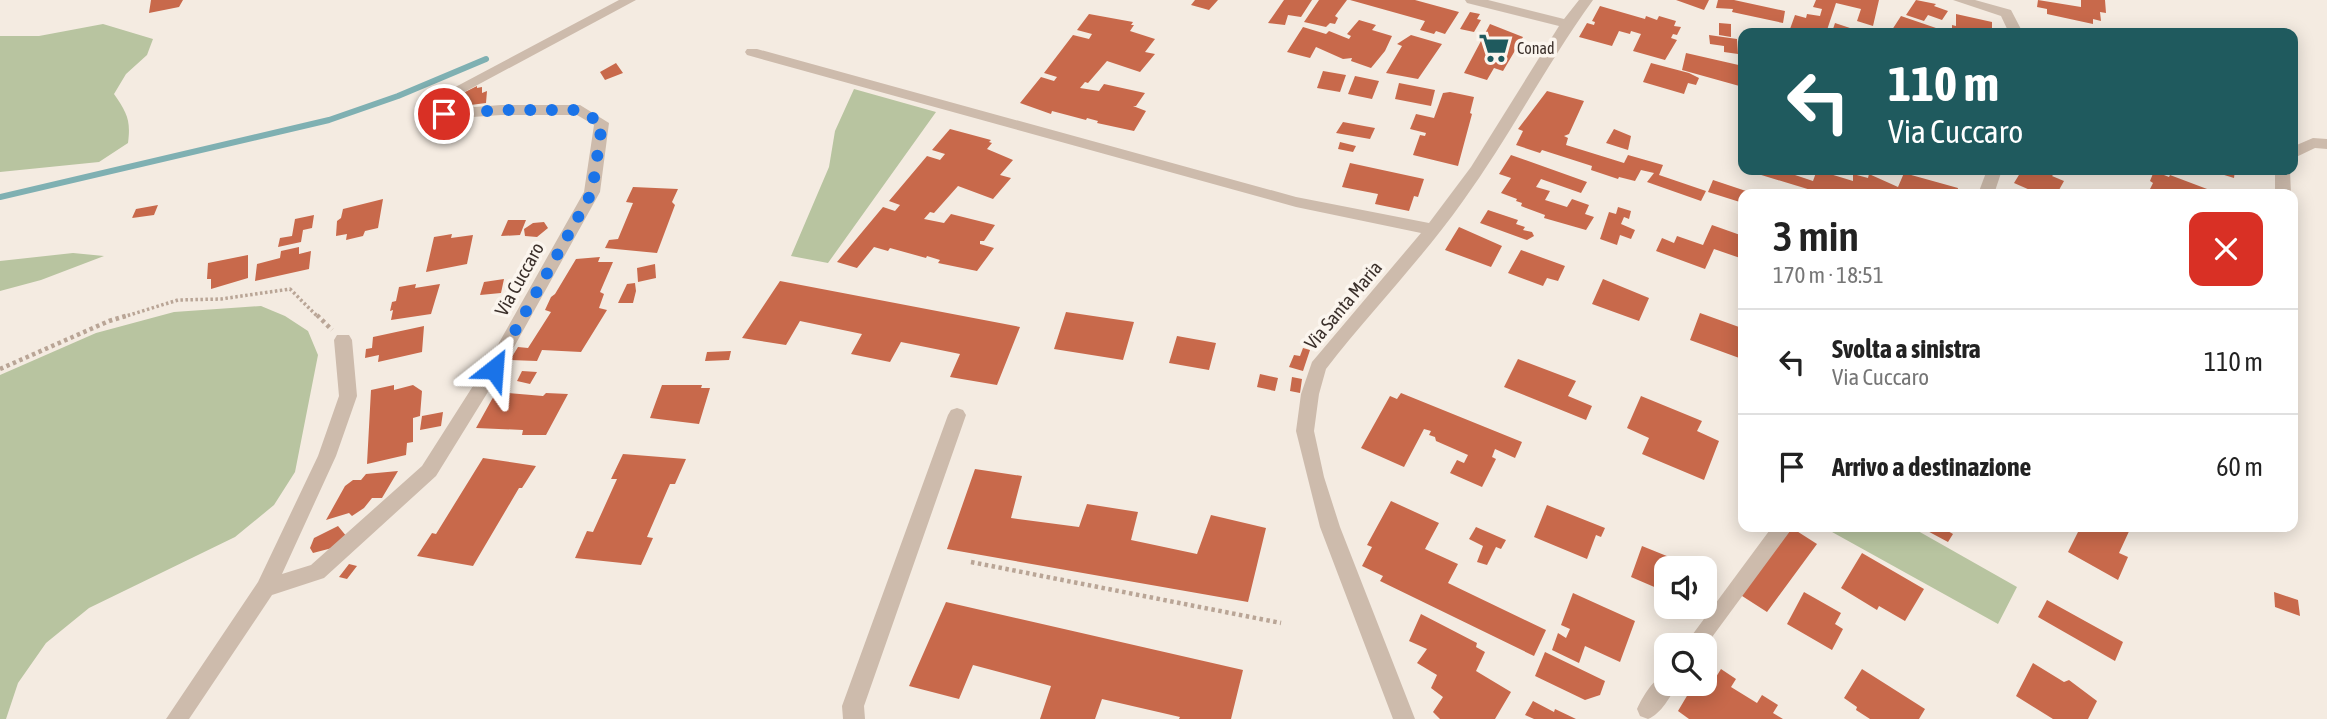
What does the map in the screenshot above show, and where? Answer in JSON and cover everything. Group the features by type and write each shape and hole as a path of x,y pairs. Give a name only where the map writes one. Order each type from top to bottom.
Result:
{"street":[{"name":"Via Cuccaro","path":"265,589 317,572 429,471 494,369 592,192 602,124 580,110 501,110 444,114 436,101 629,0"},
{"path":"1472,0 1566,24"},
{"name":"Via Santa Maria","path":"1404,719 1330,527 1315,477 1305,431 1310,394 1318,367 1434,230 1476,172 1566,24 1587,0"},
{"path":"1960,0 2006,13 2014,28"},
{"path":"752,51 1296,202 1434,230"},
{"path":"2298,151 2313,143 2327,144"},
{"path":"177,719 265,589 327,456 348,396 343,340"},
{"path":"854,719 853,706 957,415"},
{"path":"1704,633 1779,532"},
{"path":"1648,709 1657,696"}],"path":[{"path":"0,369 109,321 178,299 221,299 290,289 343,340"},
{"path":"971,562 1281,623"}],"green space":[{"path":"103,24 153,39 147,55 126,74 114,94 127,117 128,143 99,162 0,172 0,36 39,36"},
{"path":"854,89 936,112 828,263 791,256 829,167 835,131"},
{"path":"73,253 104,256 41,280 0,291 0,261"},
{"path":"261,306 285,316 308,331 318,355 295,472 274,505 235,537 89,608 46,643 18,683 6,719 0,719 0,375 96,333 174,312"},
{"path":"1832,532 1920,532 2017,587 1998,624"}],"building":[{"path":"151,0 183,0 179,7 149,13"},
{"path":"1195,0 1218,0 1209,10 1191,5"},
{"path":"1284,0 1312,0 1301,17 1288,15 1285,25 1268,23"},
{"path":"1319,0 1347,0 1335,16 1338,18 1335,24 1330,23 1326,27 1304,22"},
{"path":"1350,0 1415,0 1459,12 1445,34 1436,31 1434,34 1420,30 1425,21"},
{"path":"1676,0 1709,0 1704,10"},
{"path":"1718,0 1734,0 1785,11 1783,23 1732,12 1733,9 1716,8"},
{"path":"1816,0 1879,0 1873,26 1857,21 1861,9 1836,3 1828,28 1790,28 1795,15 1806,18 1807,14 1820,16 1822,9 1813,7"},
{"path":"1916,0 1936,4 1934,6 1948,11 1942,20 1928,15 1924,21 1906,15"},
{"path":"2038,0 2081,7 2081,0 2105,0 2106,13 2100,12 2101,21 2093,19 2093,24 2047,14 2047,9 2037,7"},
{"path":"1600,6 1645,19 1646,16 1657,20 1659,16 1676,21 1674,26 1681,27 1677,35 1673,34 1671,38 1677,40 1665,60 1633,51 1641,34 1631,31 1630,34 1619,31 1612,46 1579,37 1587,23 1594,25 1595,22 1592,21"},
{"path":"1470,12 1480,14 1477,19 1481,20 1474,32 1460,29"},
{"path":"1089,14 1133,22 1130,31 1155,39 1145,52 1155,54 1140,72 1107,61 1088,83 1085,82 1080,88 1099,91 1104,84 1145,93 1136,106 1133,106 1146,111 1134,131 1097,123 1098,121 1087,118 1086,120 1052,111 1051,114 1020,103 1041,77 1054,81 1057,77 1044,73 1073,35 1089,39 1092,34 1077,30"},
{"path":"1956,14 1992,22 1992,28 1952,28 1952,25 1956,26"},
{"path":"1901,16 1936,28 1893,28"},
{"path":"1359,20 1376,25 1372,30 1392,36 1385,51 1371,68 1351,61 1352,58 1343,59 1316,47 1310,58 1287,52 1303,27 1326,34 1329,31 1349,39 1351,36 1347,34"},
{"path":"1719,23 1731,24 1731,37 1719,35"},
{"path":"1835,23 1850,28 1833,28"},
{"path":"1490,24 1523,37 1503,71 1494,68 1487,80 1464,73"},
{"path":"1411,35 1442,44 1418,79 1386,73 1402,46 1397,44"},
{"path":"1709,35 1737,39 1738,54 1724,52 1724,46 1710,44"},
{"path":"1686,53 1738,65 1738,86 1682,70"},
{"path":"616,63 623,73 605,80 600,72"},
{"path":"1651,63 1699,78 1696,85 1688,83 1684,94 1643,82"},
{"path":"1323,71 1346,75 1340,92 1317,88"},
{"path":"1355,76 1379,81 1372,99 1348,94"},
{"path":"1399,83 1435,90 1431,106 1395,99"},
{"path":"477,86 482,87 482,93 487,91 486,103 455,107 457,96"},
{"path":"1547,91 1584,101 1569,134 1564,136 1568,138 1566,145 1624,163 1628,155 1663,165 1659,175 1706,191 1701,201 1647,182 1654,173 1641,170 1635,181 1619,177 1618,179 1591,170 1592,166 1542,150 1540,153 1516,145 1523,131 1518,129"},
{"path":"1443,93 1474,97 1458,166 1413,155 1420,135 1425,136 1426,133 1410,129 1416,114 1434,118"},
{"path":"1343,122 1375,128 1370,139 1336,133"},
{"path":"950,129 991,140 989,142 992,143 987,149 1013,160 1000,175 1011,178 993,199 958,186 934,213 930,212 924,219 944,223 951,214 995,225 984,241 980,241 980,244 994,248 977,271 938,263 940,260 890,248 888,251 874,247 857,268 837,262 883,207 895,211 900,205 889,201 927,156 940,160 945,154 932,150"},
{"path":"1614,129 1631,136 1628,150 1606,143"},
{"path":"1340,142 1356,146 1353,152 1338,149"},
{"path":"1511,155 1587,182 1581,193 1541,179 1536,187 1550,191 1545,200 1567,207 1572,199 1589,205 1585,214 1594,217 1586,230 1544,218 1545,215 1521,206 1522,203 1516,201 1517,199 1501,193 1511,178 1499,174"},
{"path":"1350,163 1424,179 1418,197 1414,196 1409,211 1375,204 1378,194 1342,187"},
{"path":"1761,175 1795,175 1813,181 1815,175 1833,175 1853,181 1853,175 1868,178 1871,175 1898,187 1903,175 1911,175 1958,188 1958,189 1808,189"},
{"path":"2019,175 2053,175 2064,181 2060,189 2028,189 2014,183"},
{"path":"2152,175 2170,175 2207,189 2150,189 2153,183 2150,181"},
{"path":"1713,180 1740,189 1738,201 1708,192"},
{"path":"633,187 678,189 672,202 675,205 657,253 605,248 609,240 618,239 633,203 626,202"},
{"path":"383,199 378,228 365,231 363,236 346,240 347,234 336,236 337,221 341,218 343,209"},
{"path":"158,205 154,215 132,218 136,209"},
{"path":"1618,207 1631,211 1629,219 1624,217 1621,224 1635,230 1631,239 1620,235 1617,245 1600,239 1609,212 1616,214"},
{"path":"1488,210 1518,220 1516,224 1525,227 1523,230 1532,232 1534,236 1527,240 1480,223"},
{"path":"314,215 312,228 303,230 301,242 278,247 280,238 292,236 295,219"},
{"path":"508,220 526,220 520,235 501,236"},
{"path":"544,222 548,228 537,237 525,236 524,229 533,223"},
{"path":"1712,225 1738,234 1738,257 1714,249 1705,269 1656,251 1662,238 1674,243 1677,236 1703,245"},
{"path":"1459,227 1502,246 1491,267 1445,250"},
{"path":"452,234 451,238 473,235 467,264 426,272 434,237"},
{"path":"299,247 299,254 311,251 309,269 255,281 257,264 280,258 281,251"},
{"path":"1521,250 1565,266 1558,281 1547,278 1543,286 1508,273"},
{"path":"248,255 248,278 211,289 211,279 207,279 208,263"},
{"path":"600,257 598,262 613,262 600,292 604,294 599,308 607,310 581,352 542,350 537,361 510,360 518,347 528,348 551,312 545,310 551,297 576,259"},
{"path":"655,264 656,278 638,282 637,268"},
{"path":"504,279 501,293 480,295 484,282"},
{"path":"1603,279 1649,298 1639,321 1592,304"},
{"path":"780,281 1020,327 997,385 950,377 960,354 901,342 890,362 851,354 862,334 800,321 786,345 742,338"},
{"path":"635,283 633,303 618,303 627,284"},
{"path":"416,284 415,288 440,284 431,314 391,320 392,302 396,301 399,287"},
{"path":"1066,312 1134,322 1123,360 1054,349"},
{"path":"1700,313 1738,327 1738,358 1690,340"},
{"path":"424,326 422,352 378,362 379,355 365,358 366,349 372,348 373,337"},
{"path":"1177,336 1216,343 1209,370 1169,363"},
{"path":"1303,348 1310,350 1303,371 1289,367 1294,355 1300,356"},
{"path":"731,351 729,360 705,361 707,352"},
{"path":"1518,359 1576,381 1568,396 1592,406 1586,420 1504,387"},
{"path":"522,371 537,372 530,384 517,381"},
{"path":"1260,374 1278,378 1275,391 1257,387"},
{"path":"1292,377 1302,379 1300,393 1290,391"},
{"path":"394,385 394,390 413,385 422,391 420,416 413,418 413,442 407,443 406,455 367,464 371,390"},
{"path":"662,385 702,385 701,388 710,388 699,424 650,418"},
{"path":"496,392 543,396 546,393 568,394 546,435 522,435 523,430 476,428"},
{"path":"1401,393 1522,442 1515,458 1495,449 1492,457 1496,459 1482,487 1450,473 1457,460 1464,463 1468,455 1436,441 1435,437 1429,435 1431,431 1424,429 1404,467 1361,448 1390,396 1397,399"},
{"path":"1641,396 1702,421 1697,431 1719,441 1704,480 1642,454 1649,438 1627,428"},
{"path":"443,412 441,426 420,430 422,416"},
{"path":"623,454 686,459 675,484 670,484 647,537 653,538 641,565 575,558 587,531 593,532 617,479 611,479"},
{"path":"483,458 536,466 522,488 519,488 473,566 417,556 432,533 436,534"},
{"path":"975,469 1022,476 1011,518 1079,527 1087,504 1138,512 1131,540 1197,554 1211,515 1266,528 1248,602 947,549"},
{"path":"398,471 382,498 372,498 352,516 349,513 326,520 345,486 353,480 361,480 366,474"},
{"path":"1391,501 1439,523 1425,549 1458,564 1448,583 1546,630 1534,656 1380,581 1383,576 1362,566 1372,547 1367,545"},
{"path":"1547,505 1605,528 1601,537 1596,535 1587,559 1534,537"},
{"path":"338,526 347,537 332,548 313,553 310,548 314,538"},
{"path":"1476,527 1506,540 1501,549 1496,547 1487,565 1477,562 1483,546 1469,539"},
{"path":"1789,532 1798,532 1817,544 1767,612 1739,594"},
{"path":"1929,532 1950,532 1953,534 1948,542"},
{"path":"2078,532 2129,532 2119,553 2128,557 2118,580 2068,552"},
{"path":"1642,546 1667,556 1654,556 1654,587 1631,577"},
{"path":"1862,553 1924,589 1905,621 1879,606 1877,610 1841,588"},
{"path":"349,564 357,566 347,579 339,577"},
{"path":"1804,592 1841,613 1835,624 1843,629 1832,650 1787,624"},
{"path":"2274,592 2298,600 2300,616 2275,607"},
{"path":"1573,593 1635,621 1620,662 1585,646 1579,663 1552,650 1558,633 1566,638 1570,629 1561,625"},
{"path":"2047,600 2123,642 2115,661 2038,617"},
{"path":"946,602 1243,670 1231,719 1179,719 1180,717 1102,699 1095,719 1040,719 1051,686 973,665 959,699 909,686"},
{"path":"1421,614 1477,643 1476,647 1485,652 1476,671 1511,692 1495,719 1440,719 1433,712 1443,697 1431,688 1437,675 1417,663 1427,649 1409,641"},
{"path":"1545,652 1605,681 1600,695 1585,700 1535,676"},
{"path":"2033,663 2064,682 2069,680 2097,701 2088,719 2053,719 2016,696"},
{"path":"1721,669 1736,679 1731,687 1757,703 1762,695 1778,705 1773,713 1783,719 1689,719 1678,711 1687,696 1717,696 1717,675"},
{"path":"1862,669 1925,709 1919,719 1870,719 1856,710 1857,707 1844,698"},
{"path":"1533,701 1576,719 1534,719 1525,715"}],"waterway":[{"path":"0,197 329,120 398,96 486,59"}],"place":[{"name":"Conad","path":"1494,48"}],"route":[{"path":"444,114 501,110 580,110 602,124 592,192 494,369"}]}
